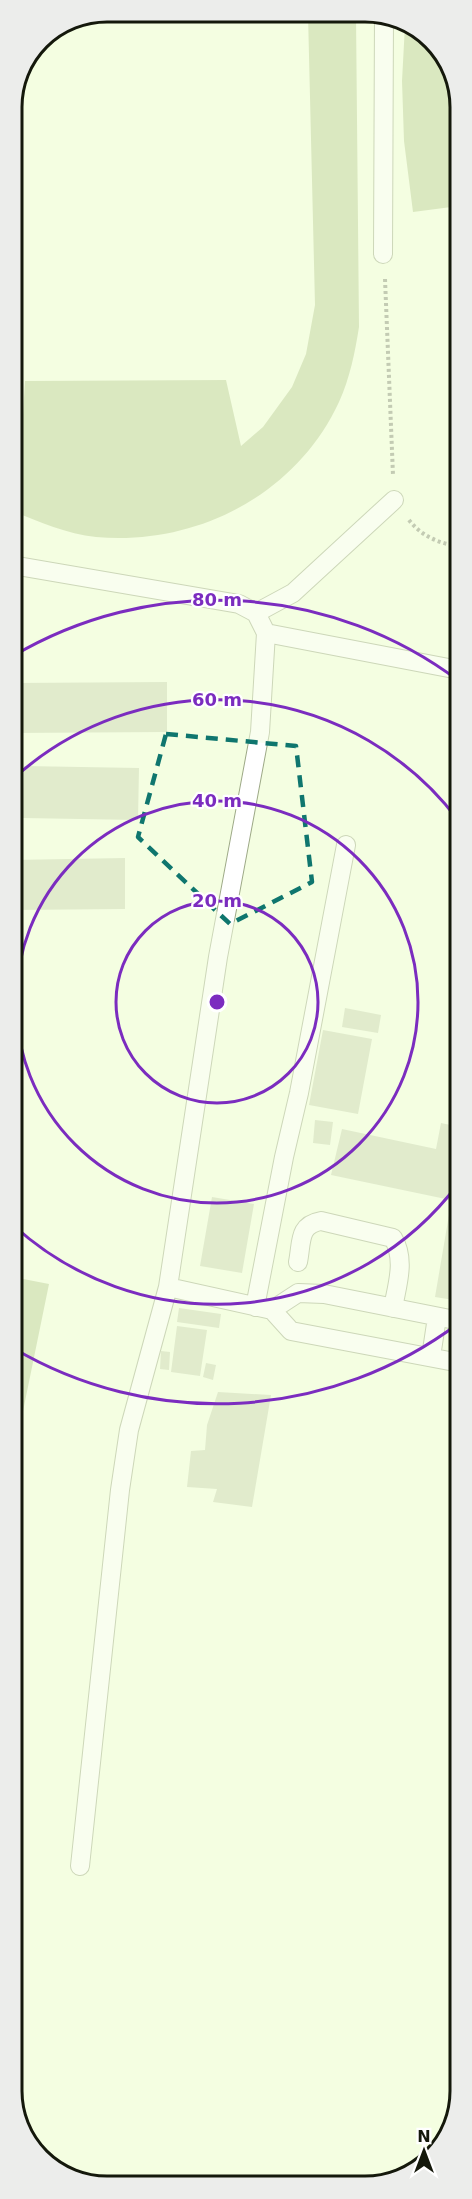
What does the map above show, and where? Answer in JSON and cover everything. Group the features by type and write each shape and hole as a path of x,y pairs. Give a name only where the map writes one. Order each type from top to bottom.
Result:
{"lane":[{"path":"383,254 384,25"},
{"path":"256,612 292,593 394,500"},
{"path":"23,567 239,604 256,612 266,633 260,732 218,957 168,1287 129,1430 120,1490 80,1866"},
{"path":"266,633 450,668"},
{"path":"264,1308 284,1157 299,1093 346,845"},
{"path":"297,1262 304,1229 309,1223 321,1221 393,1238 399,1248 400,1266 393,1308"},
{"path":"168,1287 264,1308 291,1331 449,1361"},
{"path":"264,1308 298,1293 324,1294 449,1319"},
{"path":"431,1357 437,1317"}],"path":[{"path":"383,254 394,500 415,527 442,544 450,545"}],"highlighted area":[{"path":"166,734 296,746 312,882 230,924 138,837"}],"green space":[{"path":"308,22 356,22 359,327 346,384 339,402 320,435 297,464 270,488 239,508 205,523 170,533 133,538 96,537 64,530 23,515 25,381 226,380 241,446 263,427 292,387 306,354 315,305"},
{"path":"405,33 416,40 435,60 447,86 450,108 450,207 413,212 404,141 402,81"},
{"path":"22,1279 49,1284 22,1414"}],"building":[{"path":"167,682 167,732 23,733 23,683"},
{"path":"24,766 139,768 138,820 23,818"},
{"path":"125,858 125,909 23,910 23,860"},
{"path":"345,1008 381,1015 378,1033 342,1027"},
{"path":"323,1030 372,1039 358,1114 309,1105"},
{"path":"315,1120 333,1122 330,1145 313,1143"},
{"path":"441,1123 449,1125 449,1200 331,1175 342,1129 436,1149"},
{"path":"212,1197 254,1204 242,1273 200,1266"},
{"path":"449,1212 449,1299 435,1297"},
{"path":"179,1308 221,1314 219,1328 177,1322"},
{"path":"177,1326 207,1330 200,1376 171,1372"},
{"path":"161,1351 170,1352 169,1370 160,1369"},
{"path":"206,1363 216,1365 213,1380 203,1377"},
{"path":"218,1392 271,1395 252,1507 213,1502 217,1489 187,1487 191,1451 205,1450 207,1425"}]}
